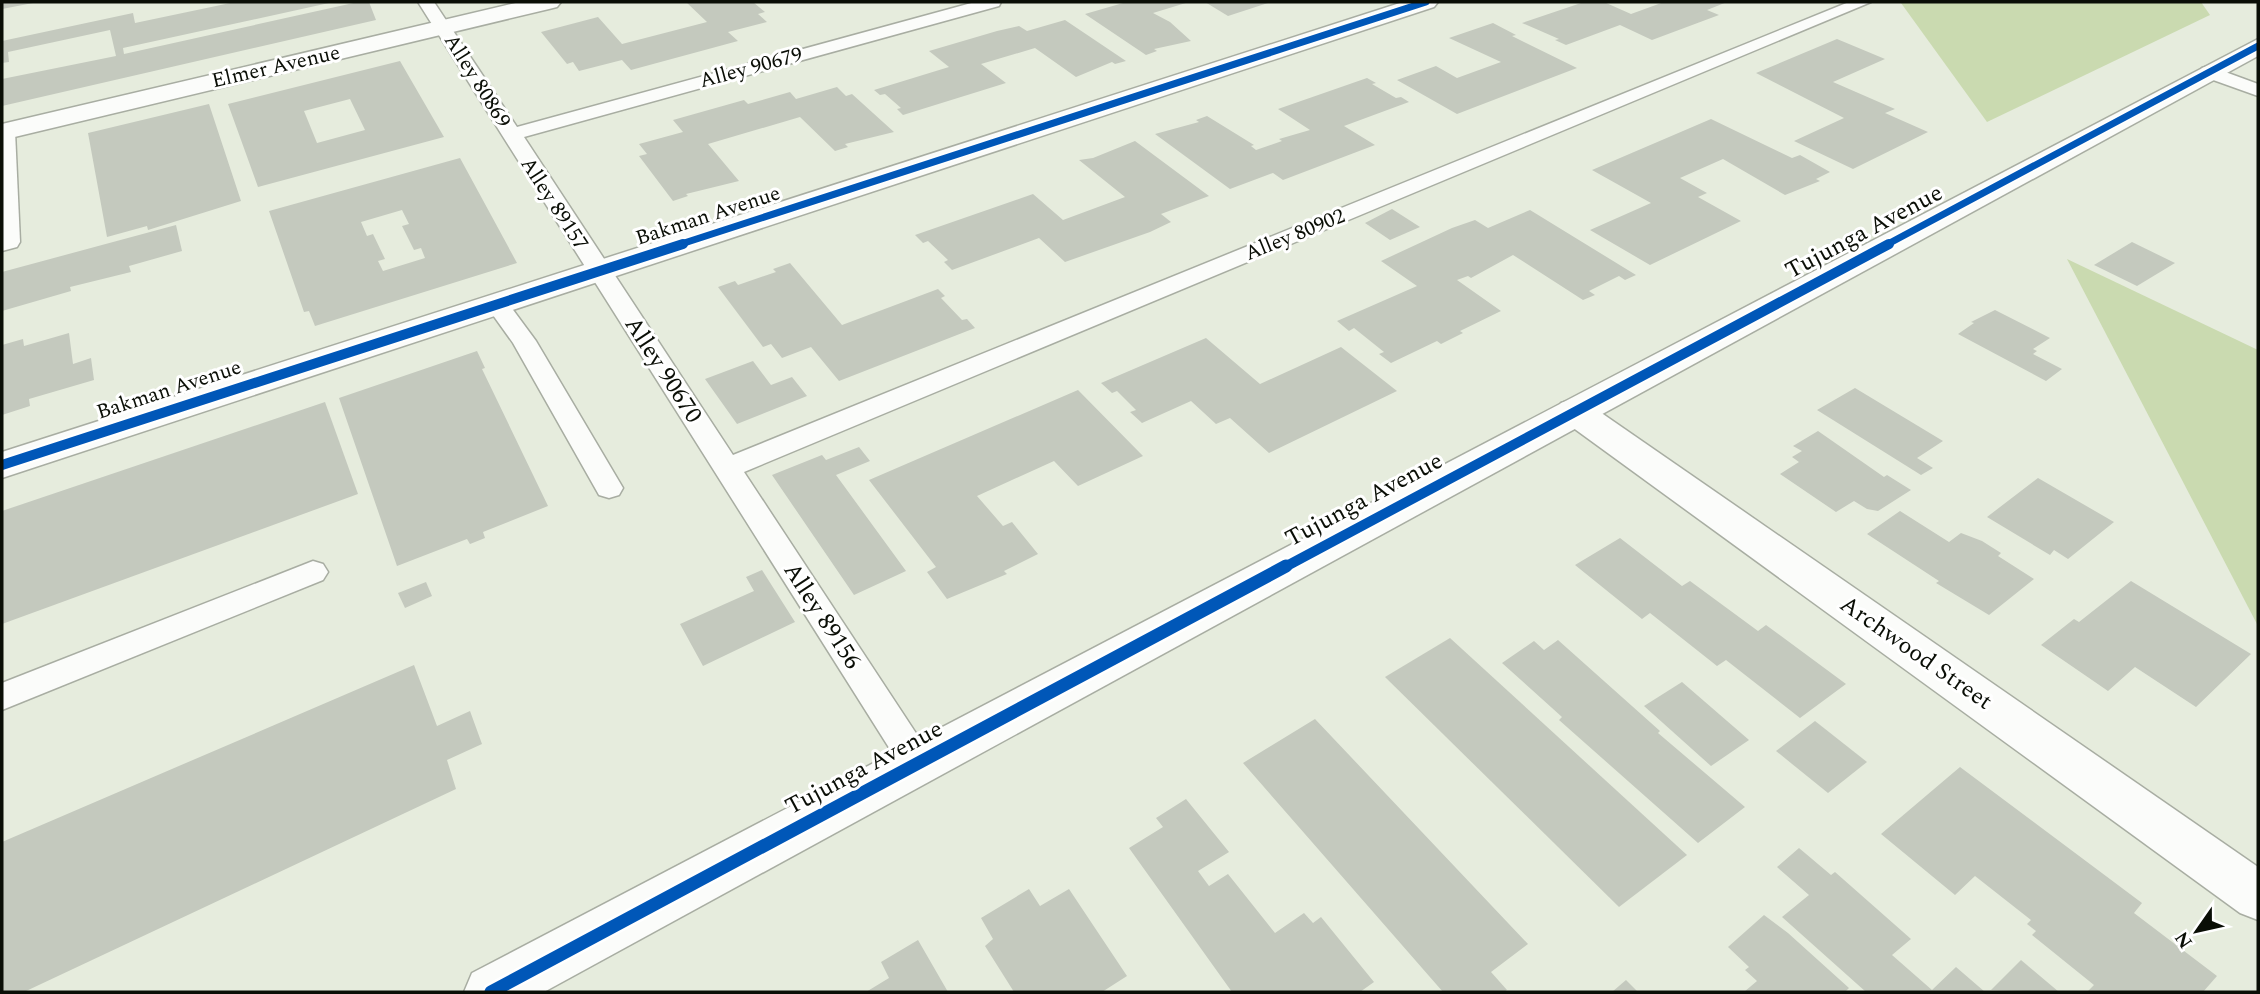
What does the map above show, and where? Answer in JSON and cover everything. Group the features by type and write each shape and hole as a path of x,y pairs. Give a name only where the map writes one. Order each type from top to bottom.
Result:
{"street":[{"name":"Elmer Avenue","path":"3,131 550,2"},
{"name":"Bakman Avenue","path":"2,465 1426,2"},
{"name":"Tujunga Avenue","path":"491,992 2258,46"},
{"name":"Archwood Street","path":"1574,411 2258,896"}],"lane":[{"name":"Alley 80869","path":"426,2 510,135"},
{"name":"Alley 90679","path":"510,135 993,2"},
{"name":"Alley 80902","path":"728,468 1863,2"},
{"path":"2209,72 2258,90"},
{"path":"2,243 9,242 3,131"},
{"name":"Alley 89157","path":"510,135 599,272"},
{"name":"Alley 90670","path":"599,272 728,468"},
{"path":"497,304 524,341 609,488"},
{"name":"Alley 89156","path":"728,468 917,763"},
{"path":"2,697 313,572"}],"green space":[{"path":"2201,2 2210,15 1987,122 1901,3"},
{"path":"2067,259 2258,350 2258,626"}],"building":[{"path":"2,2 33,2 33,3 2,9"},
{"path":"235,2 329,3 123,48 124,54 358,2 369,2 376,20 2,106 2,79 116,56 110,30 8,52 9,62 2,63 2,41 133,13 135,23"},
{"path":"686,2 753,2 765,12 758,14 767,22 728,32 738,41 631,70 622,60 579,71 573,62 567,64 541,32 598,17 622,44 707,22"},
{"path":"1121,2 1189,2 1153,13 1170,22 1191,41 1154,49 1157,51 1146,55 1085,14 1123,3"},
{"path":"1205,2 1271,2 1228,16"},
{"path":"1584,2 1604,2 1631,14 1664,2 1727,2 1707,10 1719,15 1652,40 1620,25 1566,45 1555,40 1559,39 1522,23"},
{"path":"1065,20 1126,61 1115,64 1112,62 1076,77 1035,48 981,64 1006,83 903,115 897,109 901,108 885,94 880,95 874,90 949,67 929,51 997,31 1019,26 1027,31"},
{"path":"1493,23 1516,35 1512,36 1577,68 1457,114 1397,80 1436,66 1457,78 1501,62 1449,38"},
{"path":"1837,39 1885,59 1833,82 1895,109 1885,113 1928,132 1853,169 1794,141 1844,118 1756,73"},
{"path":"400,61 444,137 258,187 228,104","holes":["350,99 365,130 317,143 304,111"]},
{"path":"1367,78 1376,83 1372,84 1396,98 1401,97 1409,102 1344,126 1375,145 1283,180 1273,173 1230,189 1155,134 1199,122 1196,120 1207,116 1254,145 1251,146 1256,150 1282,141 1279,139 1310,130 1278,109"},
{"path":"837,87 846,96 852,94 894,132 845,144 848,147 835,151 800,117 708,144 739,181 686,194 688,196 673,201 639,156 647,154 639,144 683,132 673,120 744,100 748,104 790,92 796,99"},
{"path":"209,104 241,201 148,230 147,226 107,237 88,133"},
{"path":"1711,119 1792,158 1800,155 1830,172 1816,179 1820,181 1785,195 1723,159 1680,178 1707,193 1698,197 1741,221 1650,265 1590,230 1651,203 1592,170"},
{"path":"1135,141 1209,196 1161,214 1171,222 1150,232 1065,262 1039,238 952,270 944,262 948,260 928,241 923,243 915,235 1033,194 1063,220 1125,197 1079,160 1093,158"},
{"path":"460,158 517,263 315,326 309,311 304,312 269,211","holes":["402,210 409,224 402,226 414,250 421,248 425,258 383,271 378,261 385,259 373,234 367,236 361,222"]},
{"path":"1392,209 1420,227 1390,240 1365,223"},
{"path":"1530,210 1636,275 1625,280 1619,276 1589,291 1595,295 1583,300 1513,255 1471,278 1468,276 1457,280 1501,311 1460,331 1463,333 1441,344 1437,341 1391,363 1379,354 1384,352 1354,328 1349,331 1337,321 1417,286 1381,261 1475,220 1488,228"},
{"path":"176,225 182,251 129,266 131,272 70,287 71,291 2,311 2,272"},
{"path":"2132,242 2175,263 2137,286 2094,265"},
{"path":"790,263 842,325 938,289 945,296 941,298 962,320 967,319 975,328 839,381 811,347 782,358 771,344 763,347 718,287 735,281 738,285 776,272 773,269"},
{"path":"1995,310 2050,338 2033,349 2037,351 2033,354 2062,369 2046,381 1958,334 1974,323 1971,322"},
{"path":"69,333 73,364 91,358 94,380 29,399 30,406 2,415 2,345 23,339 24,346"},
{"path":"1206,338 1260,384 1341,347 1397,391 1269,453 1230,418 1216,424 1191,401 1142,423 1130,412 1136,410 1117,391 1112,393 1101,383"},
{"path":"477,351 485,368 482,369 548,506 483,532 485,538 470,544 467,539 397,566 339,398"},
{"path":"753,361 771,385 792,377 807,396 737,424 705,379"},
{"path":"1855,388 1943,441 1917,458 1933,468 1921,475 1817,410"},
{"path":"1078,390 1143,456 1078,486 1054,461 977,496 1003,526 1012,522 1038,554 1004,571 1007,574 947,599 927,572 936,567 869,480"},
{"path":"325,402 358,494 2,624 2,511"},
{"path":"1818,431 1884,477 1887,475 1911,490 1878,511 1867,509 1854,501 1836,512 1780,474 1799,462 1792,457 1802,451 1793,446"},
{"path":"859,447 870,461 836,475 906,571 854,595 772,475 822,455 826,460"},
{"path":"2038,478 2114,522 2068,559 2054,550 2050,555 1987,517"},
{"path":"1900,511 1949,542 1961,533 1982,541 2001,553 1998,556 2034,579 1989,615 1936,583 1939,581 1867,534"},
{"path":"1620,538 1682,586 1690,581 1758,631 1766,625 1846,684 1800,718 1726,660 1717,666 1650,613 1642,619 1575,565"},
{"path":"762,570 795,622 703,666 680,624 754,591 746,577"},
{"path":"2131,581 2251,654 2196,707 2135,667 2108,691 2041,645 2074,619 2079,622"},
{"path":"426,582 432,596 405,608 398,593"},
{"path":"1450,638 1687,855 1619,907 1385,677"},
{"path":"1558,640 1660,731 1658,733 1745,807 1698,843 1559,720 1562,717 1502,663 1534,641 1544,650"},
{"path":"414,665 437,726 470,711 482,744 447,760 456,789 24,992 2,992 2,842"},
{"path":"1682,682 1749,740 1711,766 1644,706"},
{"path":"1315,719 1528,944 1491,972 1507,990 1443,992 1243,763"},
{"path":"1815,721 1867,762 1828,793 1776,751"},
{"path":"1960,767 2142,903 2134,913 2217,976 2203,992 2087,992 2094,985 2032,935 2036,931 2027,924 2031,920 1975,876 1955,895 1881,834"},
{"path":"1186,799 1229,852 1198,871 1209,886 1228,874 1275,933 1304,913 1313,923 1321,917 1374,982 1360,992 1232,992 1129,848 1163,827 1156,818"},
{"path":"1799,848 1831,875 1835,872 1911,939 1892,955 1932,990 1956,967 1985,992 1866,992 1782,917 1809,895 1777,867"},
{"path":"1029,889 1040,906 1069,889 1127,976 1102,992 1014,992 985,946 993,939 981,918"},
{"path":"1764,915 1849,988 1845,992 1744,992 1757,981 1745,970 1749,967 1728,947"},
{"path":"918,940 948,992 866,992 889,978 881,962"},
{"path":"2021,960 2059,992 1991,990"},
{"path":"1626,980 1638,992 1612,992"}],"cycle path":[{"path":"2,465 1426,2"},
{"path":"491,992 2258,46"}]}
